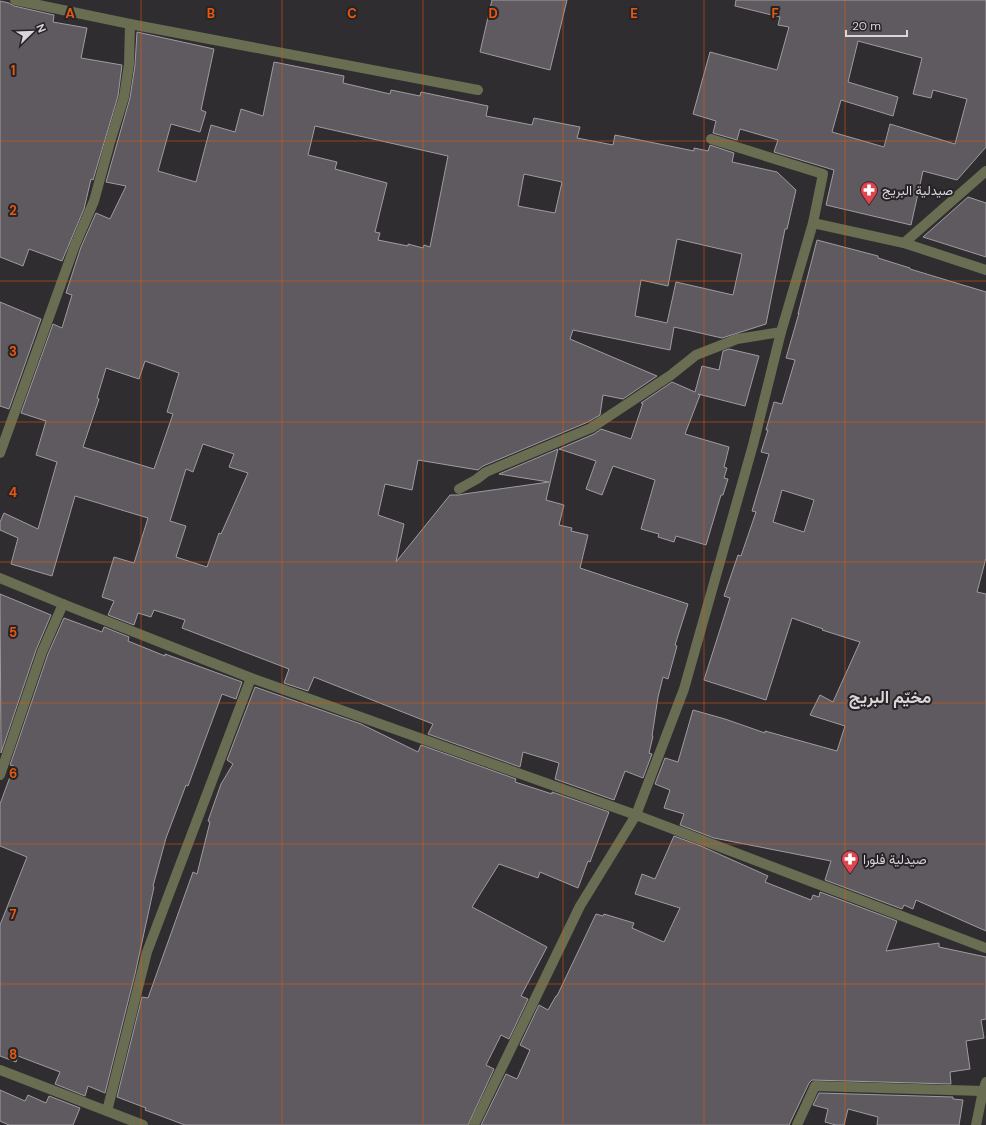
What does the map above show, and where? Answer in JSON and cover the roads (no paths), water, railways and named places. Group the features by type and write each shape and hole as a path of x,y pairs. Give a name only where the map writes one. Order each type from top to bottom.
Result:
{"street":[{"path":"15,0 130,24 478,90"},
{"path":"0,453 75,245 94,201 124,97 129,64 130,24"},
{"path":"474,1125 580,906 636,815 684,689 753,445 780,332 813,223 823,174 711,139"},
{"path":"904,243 986,170"},
{"path":"813,223 904,243 986,270"},
{"path":"459,488 486,472 591,428 671,375 696,355 737,339 780,332"},
{"path":"0,578 251,678 636,815 986,948"},
{"path":"0,775 42,652 63,604"},
{"path":"107,1111 147,952 251,678"},
{"path":"0,1070 143,1125"},
{"path":"797,1125 815,1086 984,1086 976,1125"}],"place":[{"name":"صيدلية البريج","path":"869,205"},
{"name":"صيدلية فلورا","path":"850,874"}],"district":[{"name":"مخيّم البريج","path":"890,697"}]}
